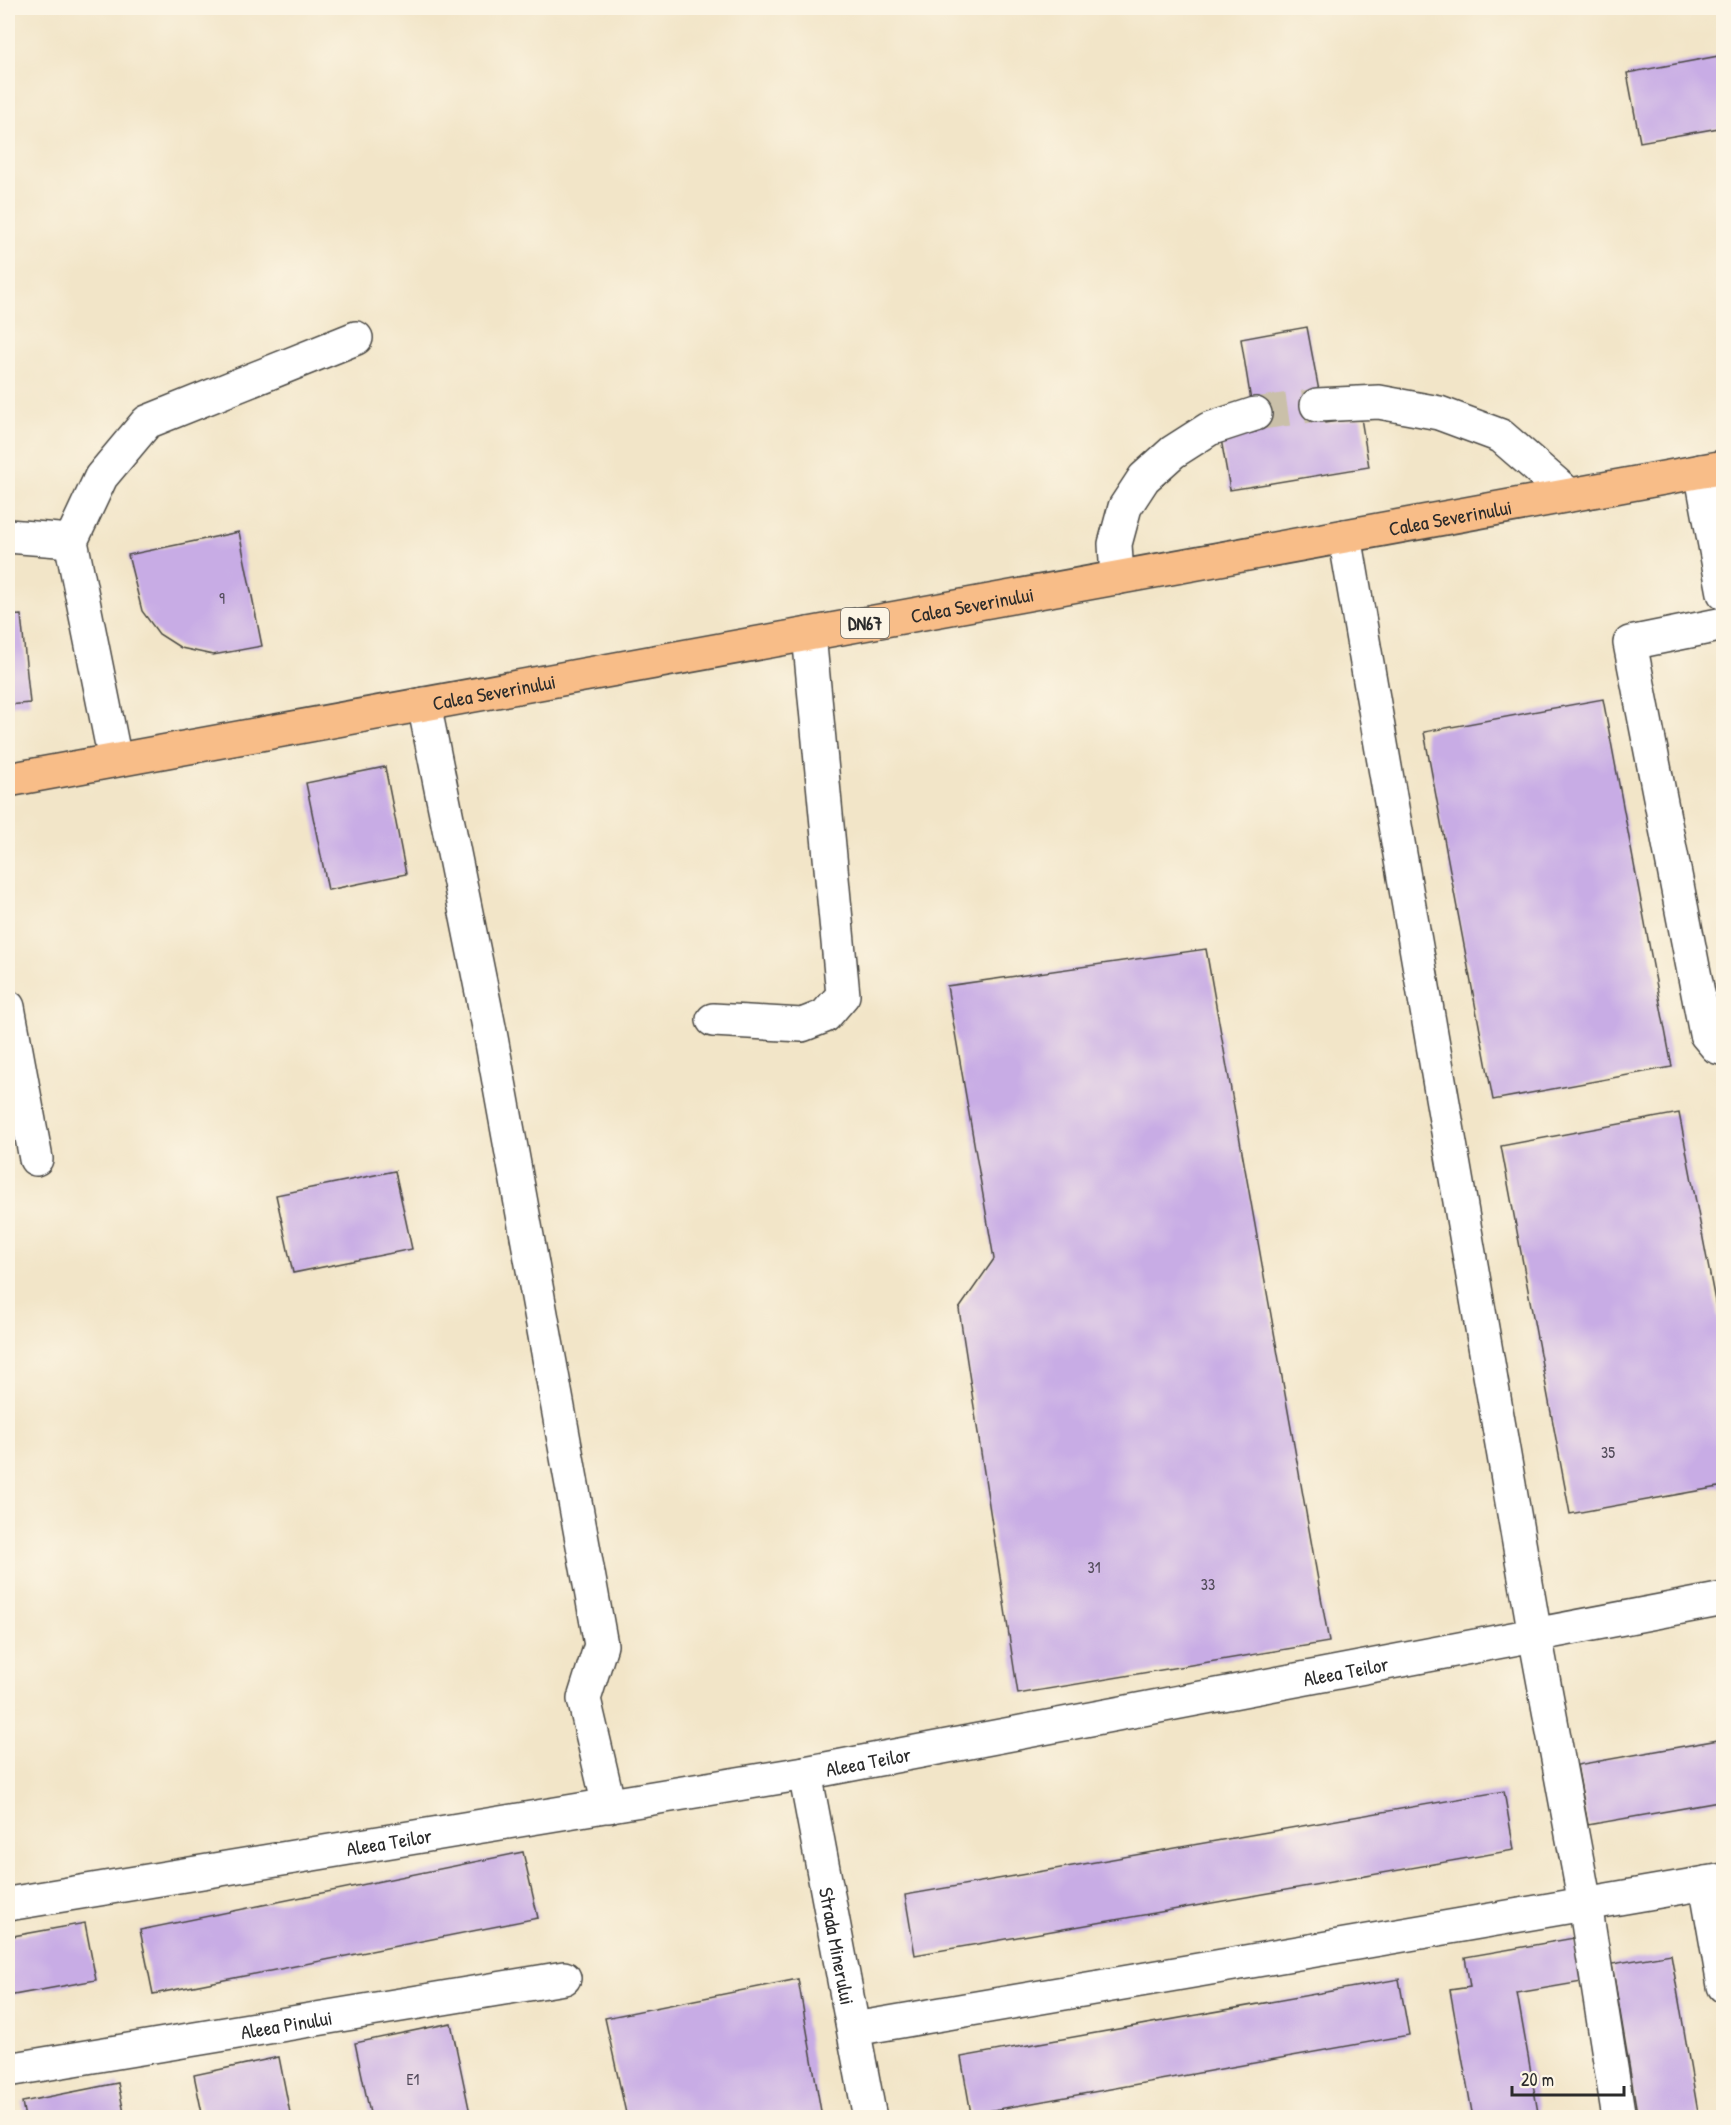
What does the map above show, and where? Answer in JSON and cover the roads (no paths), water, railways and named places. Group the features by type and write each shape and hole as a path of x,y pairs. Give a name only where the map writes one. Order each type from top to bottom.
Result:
{"main road":[{"name":"Calea Severinului","path":"8,780 1712,469"}],"street":[{"path":"115,760 71,541 100,477 147,422 356,338"},
{"path":"1317,405 1379,402 1439,413 1502,436 1569,495"},
{"path":"1117,578 1115,544 1125,507 1144,478 1173,452 1209,429 1255,414"},
{"path":"1712,469 1724,592"},
{"path":"8,536 71,541"},
{"path":"1345,536 1535,1635 1586,1904 1618,2118"},
{"path":"1724,624 1630,643 1706,1034 1717,1047 1724,1049"},
{"path":"713,1020 802,1025 825,1016 843,995 808,633"},
{"path":"424,704 490,1032 601,1645 584,1699 609,1806"},
{"path":"8,1007 36,1159"},
{"name":"Aleea Teilor","path":"8,1904 805,1773 1724,1599"},
{"name":"Strada Minerului","path":"805,1773 870,2118"},
{"path":"854,2029 1715,1882 1724,1986"},
{"name":"Aleea Pinului","path":"8,2070 564,1978"}],"tunnel":[{"path":"1255,414 1317,405"}]}
